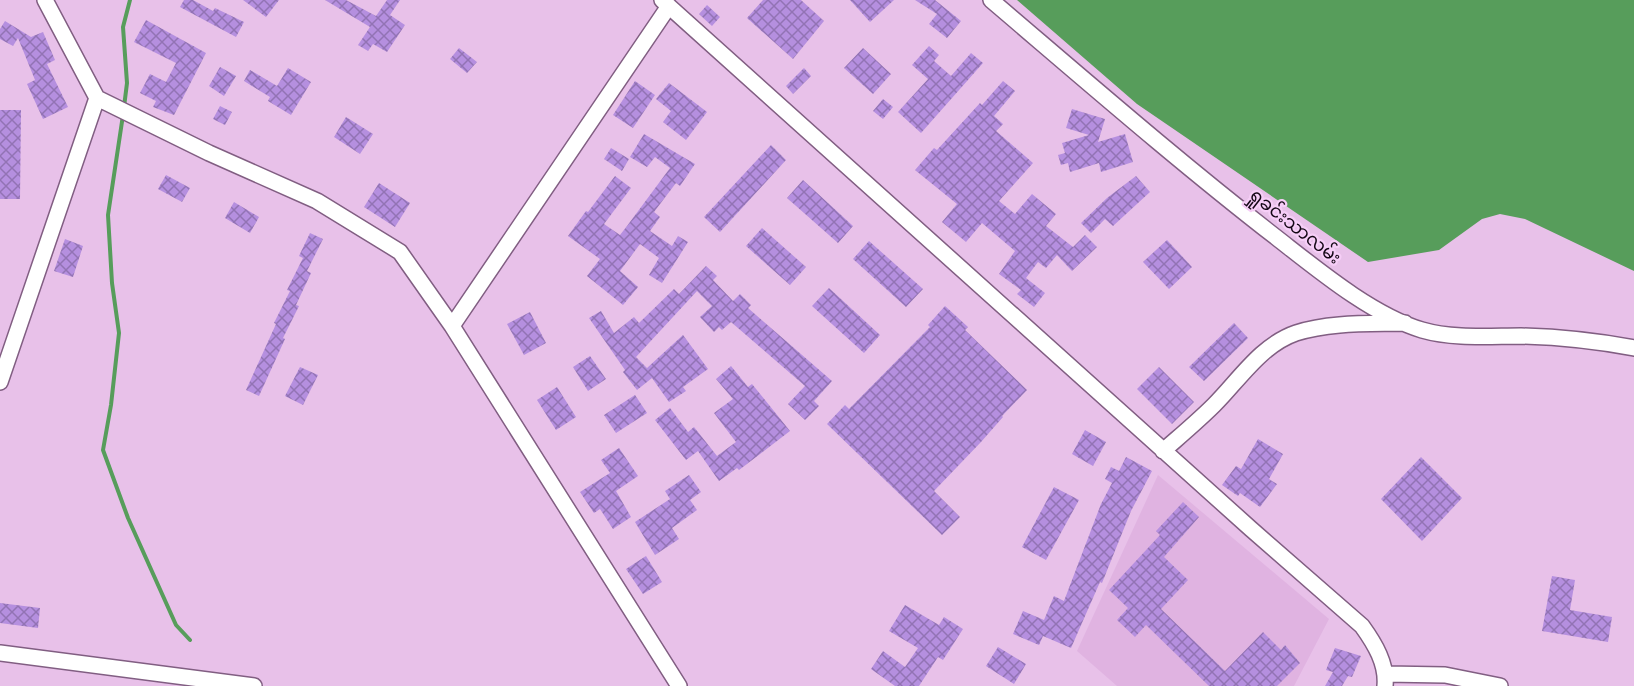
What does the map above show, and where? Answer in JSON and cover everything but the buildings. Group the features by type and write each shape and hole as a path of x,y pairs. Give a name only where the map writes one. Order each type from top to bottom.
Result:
{"street":[{"path":"45,0 97,98 208,153 316,201 400,252 452,326 679,686"},
{"name":"ရှုခင်းသာလမ်း","path":"991,0 1186,166 1260,225 1342,287 1405,323 1422,330 1448,335 1551,337 1634,348"},
{"path":"452,326 665,3 1163,451 1362,626 1373,642 1386,680 1445,675 1500,686"},
{"path":"2,373 97,98"},
{"path":"1163,451 1215,404 1242,374 1282,339 1297,333 1330,327 1405,323"},
{"path":"0,653 254,686"}],"shaded area":[{"path":"1017,0 1634,0 1634,271 1525,219 1500,214 1482,219 1439,250 1368,262 1137,104"},
{"path":"1158,475 1329,619 1294,686 1117,686 1077,651"}],"waterway":[{"path":"124,107 127,83 123,27 130,0"},
{"path":"123,115 108,215 112,283 119,333 111,405 103,450 128,518 176,625 190,640"}]}
